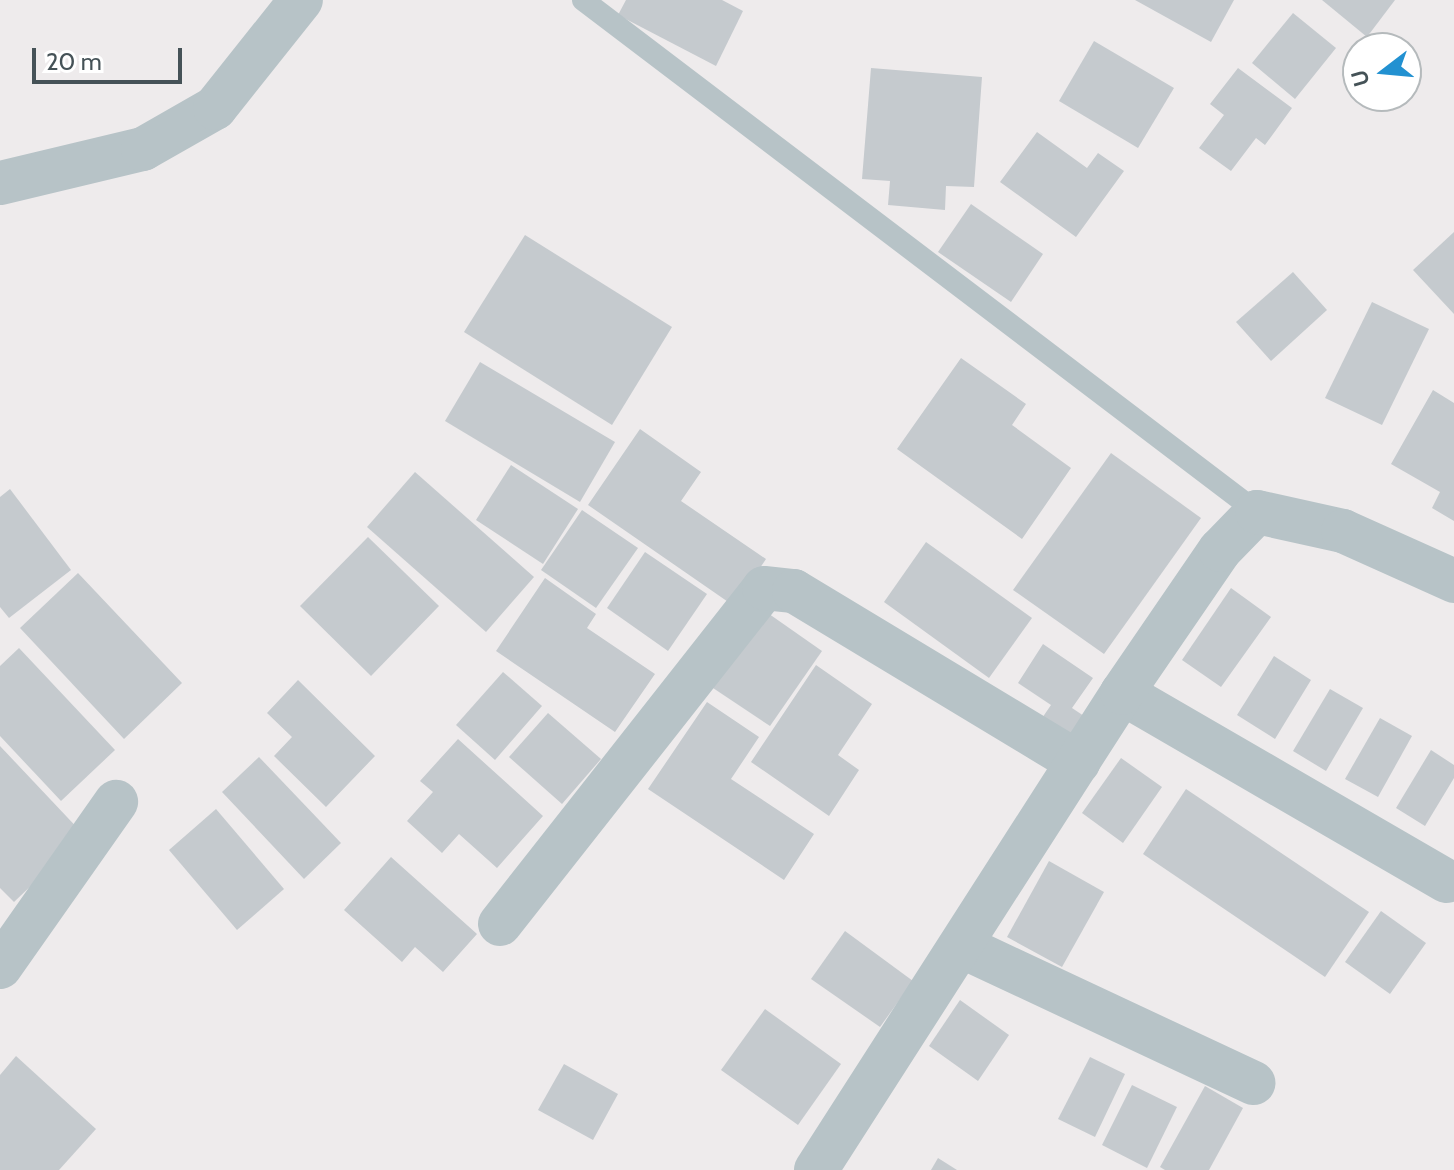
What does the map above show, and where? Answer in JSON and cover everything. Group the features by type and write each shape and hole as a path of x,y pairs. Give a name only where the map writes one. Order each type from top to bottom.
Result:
{"street":[{"path":"0,183 143,149 215,108 301,0"},
{"path":"816,1170 1122,693 1220,550 1257,512 1343,531 1454,581"},
{"path":"500,924 764,588 794,591 1078,762"},
{"path":"1122,693 1446,881"},
{"path":"0,967 116,802"},
{"path":"961,946 1254,1083"}],"lane":[{"path":"583,0 1257,512"}],"building":[{"path":"626,0 722,0 743,11 716,66 618,15"},
{"path":"1135,0 1234,0 1211,42"},
{"path":"1322,0 1395,0 1371,32 1361,32"},
{"path":"1293,13 1336,48 1295,99 1252,63"},
{"path":"1094,41 1174,88 1138,148 1059,101"},
{"path":"871,68 982,77 974,187 946,186 945,210 888,205 890,181 862,179"},
{"path":"1238,68 1292,108 1265,145 1256,138 1231,171 1199,148 1224,115 1210,104"},
{"path":"1037,132 1087,168 1098,153 1124,171 1076,237 1000,182"},
{"path":"971,204 1043,254 1011,302 938,252"},
{"path":"1454,232 1454,314 1413,270"},
{"path":"525,235 672,327 612,425 464,332"},
{"path":"1293,272 1327,310 1271,361 1236,322"},
{"path":"1372,302 1429,329 1382,425 1325,398"},
{"path":"961,358 1026,404 1012,425 1071,468 1022,539 897,449"},
{"path":"480,362 615,442 580,502 445,421"},
{"path":"1433,390 1454,403 1454,521 1432,508 1440,492 1391,464"},
{"path":"640,429 701,472 681,501 766,559 734,606 588,505"},
{"path":"1111,453 1201,518 1104,654 1013,590"},
{"path":"511,465 578,509 543,564 476,520"},
{"path":"415,472 534,577 486,632 367,527"},
{"path":"10,489 71,570 9,618 0,607 0,497"},
{"path":"582,510 638,548 596,608 541,570"},
{"path":"368,537 439,606 371,676 300,606"},
{"path":"926,542 1032,618 989,678 884,602"},
{"path":"645,552 707,594 668,651 607,608"},
{"path":"78,573 182,683 124,739 20,628"},
{"path":"545,578 596,614 587,628 655,674 615,732 496,651"},
{"path":"1231,588 1271,617 1221,687 1182,660"},
{"path":"759,607 822,651 770,726 707,684"},
{"path":"1043,644 1093,678 1072,708 1084,716 1067,743 1038,724 1051,705 1018,683"},
{"path":"19,648 115,750 61,801 0,736 0,666"},
{"path":"1274,656 1311,680 1275,739 1237,715"},
{"path":"816,665 872,704 838,755 859,770 829,816 751,762"},
{"path":"503,672 542,706 495,760 456,725"},
{"path":"298,680 375,756 326,807 274,756 292,737 267,713"},
{"path":"1330,689 1363,708 1326,771 1293,751"},
{"path":"707,702 759,737 731,779 814,834 784,880 648,789"},
{"path":"548,713 601,759 562,804 509,757"},
{"path":"1380,718 1412,736 1378,797 1345,779"},
{"path":"458,739 543,816 497,868 459,834 442,853 407,821 433,792 420,781"},
{"path":"0,746 84,835 14,902 0,888"},
{"path":"1431,750 1454,765 1454,778 1425,826 1396,808"},
{"path":"259,757 341,843 304,879 222,792"},
{"path":"1121,758 1162,787 1123,843 1082,813"},
{"path":"1186,789 1369,912 1325,977 1143,854"},
{"path":"216,809 284,889 237,930 169,850"},
{"path":"391,857 477,934 443,972 415,947 402,962 344,910"},
{"path":"1049,861 1104,892 1062,967 1007,937"},
{"path":"1381,911 1426,943 1390,994 1345,962"},
{"path":"845,931 913,981 880,1027 811,979"},
{"path":"960,1000 1009,1035 978,1081 929,1046"},
{"path":"765,1009 841,1064 798,1125 721,1070"},
{"path":"16,1056 96,1129 59,1170 0,1170 0,1075"},
{"path":"1090,1057 1125,1074 1095,1137 1058,1119"},
{"path":"564,1064 618,1094 593,1140 538,1110"},
{"path":"1132,1085 1177,1107 1147,1168 1102,1145"},
{"path":"1205,1086 1243,1108 1209,1170 1165,1170 1160,1167"},
{"path":"938,1158 957,1170 931,1170"}]}
